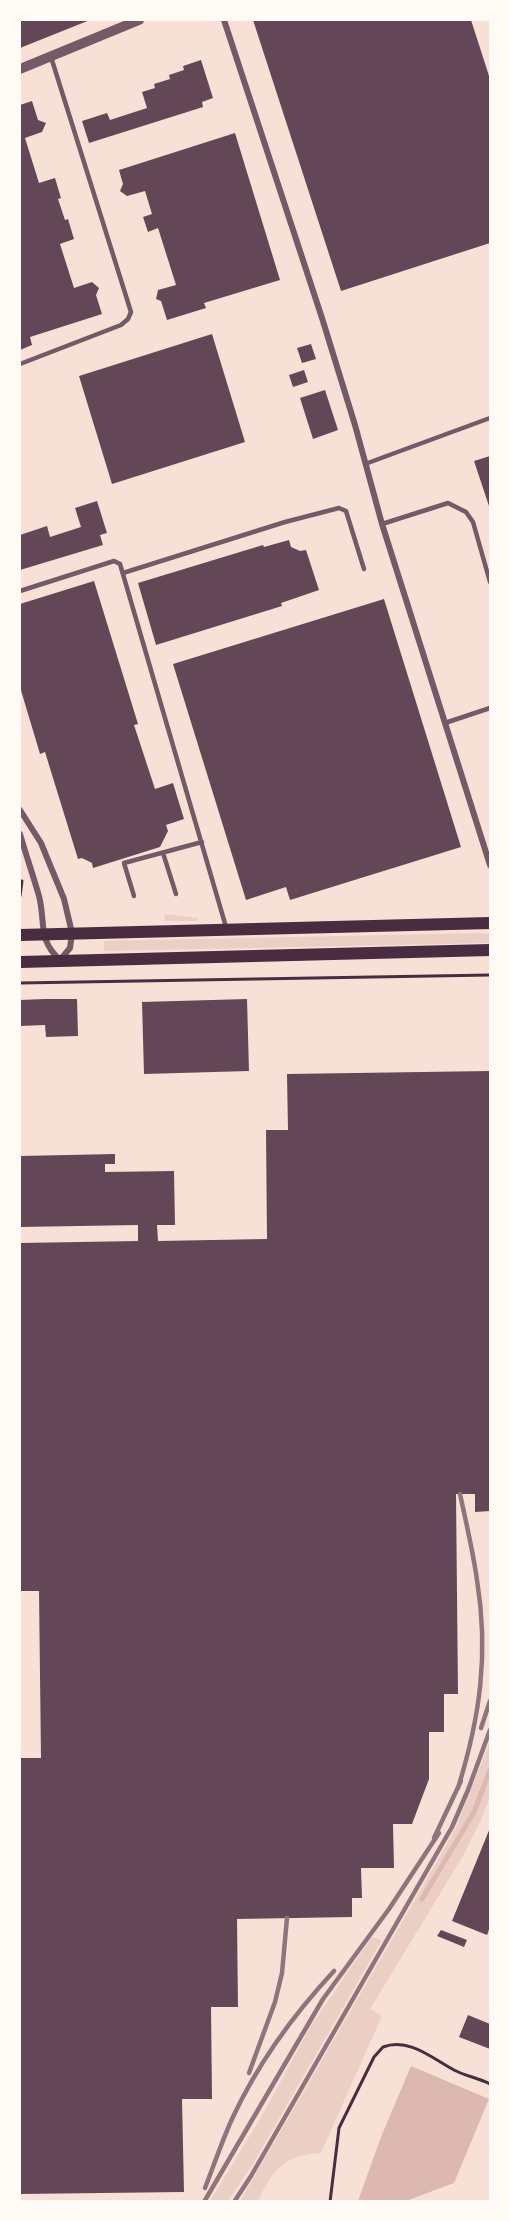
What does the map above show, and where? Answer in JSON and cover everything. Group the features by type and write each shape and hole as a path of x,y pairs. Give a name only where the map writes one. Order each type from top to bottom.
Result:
{"main road":[{"path":"20,935 490,923"},
{"path":"20,962 490,950"}],"street":[{"path":"20,69 139,20"},
{"path":"224,20 321,314 382,524 490,865"},
{"path":"20,810 41,843 64,899 72,933 70,948 60,960 49,950 44,933 40,899 20,834"}],"lane":[{"path":"20,364 122,325 131,312 51,56"},
{"path":"365,464 490,418"},
{"path":"382,524 448,504 466,512 473,522 490,582"},
{"path":"123,573 285,522 339,508 346,511 364,569"},
{"path":"20,591 114,561 120,564 227,930"},
{"path":"444,724 490,708"},
{"path":"134,896 124,863 202,842"},
{"path":"163,853 176,894"}],"path":[{"path":"20,983 490,975"},
{"path":"330,2202 339,2128 374,2057 383,2047 404,2044 445,2063 453,2070 490,2084"}],"shaded area":[{"path":"164,914 198,918 198,921 165,921"},
{"path":"490,934 490,943 104,951 104,941"},
{"path":"490,1742 490,1797 480,1822 463,1856 370,2009 382,2016 321,2153 308,2154 289,2161 275,2172 258,2201 240,2201 456,1827"},
{"path":"372,1937 382,1940 253,2164 228,2201 210,2201 264,2112 312,2024"},
{"path":"411,2066 489,2099 454,2183 406,2201 358,2201 381,2137"}],"building":[{"path":"20,20 90,20 20,48"},
{"path":"253,20 471,20 490,79 490,243 341,291"},
{"path":"201,60 213,98 202,102 203,107 89,143 82,121 107,113 110,120 147,108 142,92 155,88 154,84 170,79 169,75 184,70 183,66"},
{"path":"32,101 38,120 46,123 42,132 25,138 39,183 55,178 61,198 58,199 65,220 68,219 74,239 60,244 74,288 92,282 99,288 96,295 102,314 30,337 32,345 20,350 20,105"},
{"path":"235,133 280,280 204,303 206,308 167,320 161,301 156,299 158,290 176,285 158,228 148,232 143,217 152,214 145,191 127,196 120,191 123,184 119,170"},
{"path":"212,334 245,442 112,484 79,376"},
{"path":"311,344 316,359 302,363 297,348"},
{"path":"304,370 308,382 293,387 289,375"},
{"path":"325,390 338,430 313,439 300,398"},
{"path":"490,456 490,509 474,461"},
{"path":"97,501 107,533 100,535 103,545 20,570 20,535 47,526 50,537 81,527 75,508"},
{"path":"289,540 291,547 300,551 306,550 319,590 281,603 282,606 156,645 138,583 263,545 264,547"},
{"path":"94,581 138,724 134,725 155,789 173,783 184,819 166,825 168,831 160,847 93,868 92,863 82,858 78,859 45,752 40,754 20,687 20,604"},
{"path":"384,599 461,847 290,900 286,887 246,900 173,664"},
{"path":"77,999 78,1036 46,1037 45,1025 20,1026 20,1000"},
{"path":"247,999 249,1071 144,1074 142,1002"},
{"path":"490,1071 490,1511 475,1512 475,1494 456,1494 458,1694 444,1694 444,1732 429,1732 429,1779 412,1824 393,1824 394,1868 361,1868 362,1898 352,1898 352,1917 237,1919 238,2007 211,2007 212,2099 182,2099 184,2192 20,2194 20,1758 41,1758 39,1591 20,1591 20,1243 138,1241 138,1225 20,1227 20,1156 115,1154 115,1164 105,1164 105,1172 174,1171 175,1225 157,1225 158,1241 267,1239 266,1130 288,1130 287,1074"},
{"path":"490,1828 490,1927 487,1935 452,1921"},
{"path":"441,1930 467,1940 464,1947 437,1936"},
{"path":"468,2015 490,2024 490,2049 459,2037"}],"waterway":[{"path":"422,1899 474,1812 490,1770"}],"railway":[{"path":"458,1788 477,1710 482,1660 481,1607 460,1494"},
{"path":"481,1728 490,1701"},
{"path":"234,2202 452,1827 490,1730"},
{"path":"434,1838 461,1781"},
{"path":"204,2202 323,1999 389,1909 439,1833"},
{"path":"249,2073 275,2002 282,1973 287,1918"},
{"path":"205,2188 221,2144 253,2078 291,2022 334,1971"}]}
